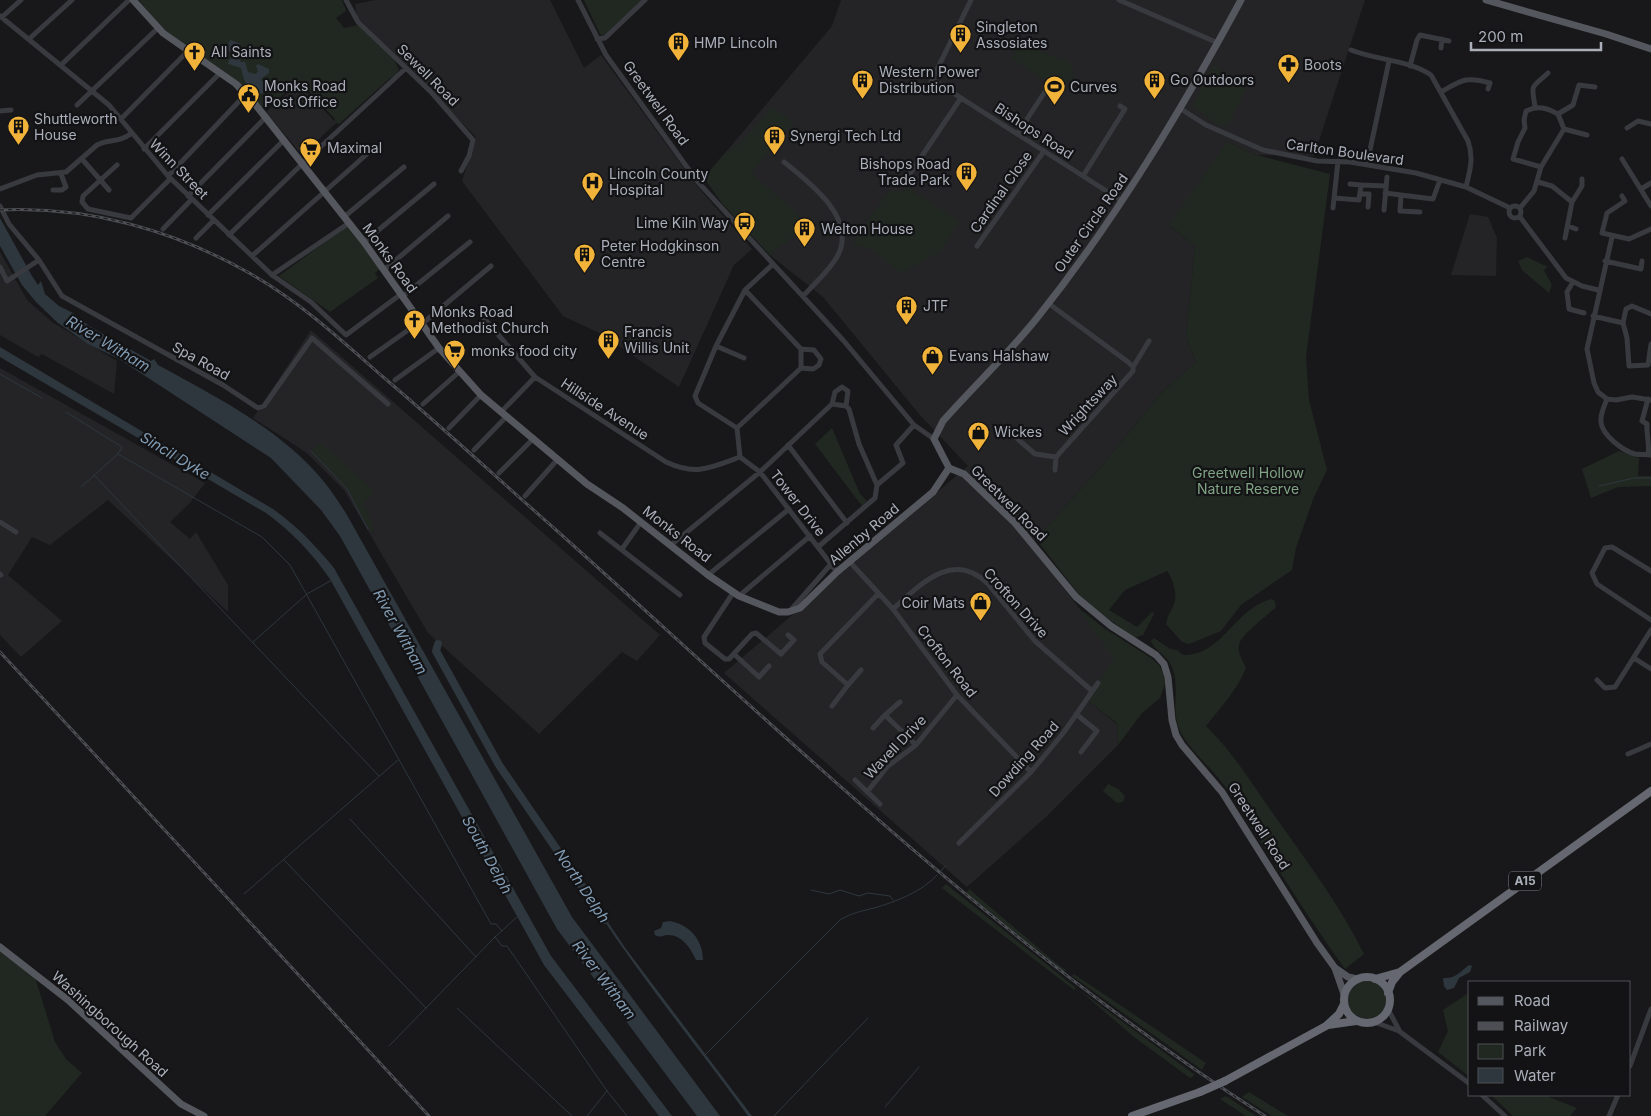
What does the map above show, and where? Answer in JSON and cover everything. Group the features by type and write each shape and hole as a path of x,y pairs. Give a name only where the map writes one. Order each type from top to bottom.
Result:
{"highway":[{"name":"A15","path":"1388,1008 1388,993 1392,982 1400,972 1651,791"},
{"name":"A15","path":"1358,979 1375,979 1400,972"},
{"path":"1356,1021 1348,1014 1344,1004 1344,994 1349,985 1358,979"},
{"path":"1375,979 1385,987 1388,993"},
{"path":"1132,1116 1225,1081 1326,1026 1339,1014 1344,1004"},
{"path":"1326,1026 1356,1021 1374,1022 1385,1014 1388,1008"}],"main road":[{"name":"Monks Road","path":"133,0 158,28 187,52 220,73 246,94 364,242 439,348 481,395 587,484 641,522 736,595 771,610 788,612"},
{"name":"Outer Circle Road","path":"934,439 943,421 1018,340 1048,303 1122,201 1181,110 1241,0"},
{"path":"1486,0 1651,49"},
{"name":"Greetwell Road","path":"934,439 949,468 964,474 1015,522 1076,597 1111,626 1150,651 1164,664 1168,677 1172,720 1182,745 1222,792 1317,943 1335,968 1344,994"},
{"name":"Allenby Road","path":"788,612 800,608 849,561 933,492 949,468"},
{"name":"Washingborough Road","path":"0,948 68,1000 180,1104 204,1116"},
{"name":"Greetwell Road","path":"1335,968 1348,977 1358,979"}],"street":[{"path":"1,17 21,0"},
{"path":"29,39 72,0"},
{"path":"61,65 129,0"},
{"name":"Sewell Road","path":"346,0 358,22 432,94 473,140 469,156 461,171"},
{"name":"Greetwell Road","path":"578,0 606,55 697,181 862,362 914,425 934,439"},
{"path":"597,39 605,38 645,0"},
{"path":"930,86 971,0"},
{"path":"1119,0 1176,23 1218,43"},
{"name":"Winn Street","path":"1,17 109,105 169,178 272,274 310,302 346,335 402,295"},
{"path":"77,105 158,28"},
{"path":"1410,66 1417,40 1420,36 1449,41"},
{"path":"1441,48 1442,40"},
{"path":"1351,50 1423,69 1431,75 1468,141 1472,153 1472,164 1466,187"},
{"path":"121,119 187,52"},
{"path":"1367,164 1390,61"},
{"path":"230,235 302,164 405,69"},
{"path":"144,149 220,73"},
{"path":"1535,106 1531,93 1532,87 1548,73"},
{"path":"1441,92 1465,79 1472,78 1490,83 1488,89"},
{"name":"Bishops Road","path":"933,80 1122,201"},
{"path":"1558,114 1573,105 1578,85 1595,87"},
{"path":"1018,133 1048,86 1054,90"},
{"path":"117,165 83,196 82,202 88,209 131,218 246,94"},
{"path":"903,184 962,98"},
{"path":"1083,176 1125,109 1120,106"},
{"path":"1541,167 1513,159 1525,128 1526,111 1535,106 1548,109 1558,114 1564,129"},
{"path":"0,110 10,110"},
{"name":"Carlton Boulevard","path":"1181,110 1206,125 1263,150 1316,161 1367,164 1440,180 1466,187 1510,208 1516,206 1520,208"},
{"path":"163,229 266,117"},
{"path":"1627,128 1638,121 1651,124"},
{"path":"1520,217 1522,212 1520,208 1534,191 1541,167 1564,129"},
{"path":"1564,129 1587,135"},
{"path":"0,189 37,175 61,174 97,145 123,140 132,133"},
{"path":"208,215 284,140"},
{"path":"252,256 376,146"},
{"name":"Cardinal Close","path":"977,246 1044,151"},
{"path":"82,159 109,190"},
{"path":"1622,159 1651,206"},
{"path":"1333,208 1338,161"},
{"path":"784,162 815,188 827,203 842,230 842,244 837,255 802,296"},
{"path":"272,274 347,220 404,167"},
{"path":"54,190 62,190 66,187 61,174"},
{"path":"1384,210 1387,177"},
{"path":"1565,238 1572,202 1585,186 1582,179"},
{"path":"1350,184 1386,189 1401,195 1434,198 1440,180"},
{"path":"1538,182 1552,186 1572,202"},
{"path":"1641,189 1651,183"},
{"path":"364,242 434,184"},
{"path":"1334,198 1359,200 1361,185"},
{"path":"1360,194 1369,194 1368,207"},
{"path":"1401,195 1400,211 1420,212"},
{"path":"1622,196 1625,201 1607,213 1599,233 1629,239 1651,229"},
{"name":"Spa Road","path":"0,206 9,224 39,260 62,296 223,385 258,408 266,404 312,338 388,404"},
{"name":"Carlton Boulevard","path":"1510,208 1511,217 1515,219 1520,217 1562,274 1573,282 1598,290"},
{"path":"384,270 448,216"},
{"path":"196,238 214,220"},
{"path":"1568,226 1576,229"},
{"path":"1607,399 1601,415 1601,425 1605,432 1626,451 1636,455 1649,455 1650,443 1646,431 1647,424 1642,421 1649,400 1607,399 1598,392 1594,383 1587,349 1598,290 1612,236"},
{"path":"402,295 470,242"},
{"path":"0,267 7,281 39,260"},
{"path":"1605,261 1641,269"},
{"path":"1639,276 1642,261"},
{"path":"737,428 698,403 694,396 716,346 745,290 772,265"},
{"path":"370,357 422,322 491,266"},
{"path":"1573,282 1567,292 1569,309 1584,313"},
{"path":"745,290 801,349 814,350 820,359 819,365 813,369 801,368"},
{"name":"Wrightsway","path":"1048,303 1133,367"},
{"path":"1651,314 1628,306 1623,323 1629,366 1648,364 1651,344"},
{"name":"Hillside Avenue","path":"482,316 535,377 666,462 682,469 698,471 740,457"},
{"path":"1593,316 1623,323"},
{"name":"Wrightsway","path":"1056,457 1132,374 1133,367 1149,341"},
{"path":"716,346 744,358"},
{"path":"395,380 439,348"},
{"path":"737,428 801,368 801,349"},
{"path":"423,404 459,372"},
{"path":"474,450 535,377"},
{"path":"670,545 760,472 832,404 835,392 842,387 848,391 846,406"},
{"path":"449,428 481,395"},
{"path":"818,547 874,498 877,485 859,444 850,409 846,406 832,404"},
{"path":"877,485 903,463 896,445 914,425"},
{"path":"737,428 740,457"},
{"path":"1013,435 1035,454 1056,457 1056,470"},
{"path":"499,473 534,438"},
{"path":"788,445 847,523"},
{"name":"Tower Drive","path":"740,457 760,472 837,572"},
{"path":"525,496 558,459"},
{"path":"708,575 788,509"},
{"path":"0,522 16,532"},
{"path":"622,548 641,522"},
{"path":"600,533 622,548 680,595"},
{"path":"788,635 794,640 782,654 756,633 729,659 721,657 705,643 704,637 736,595 810,536"},
{"path":"1651,571 1612,547 1601,551 1592,573 1593,579 1597,584 1651,620"},
{"name":"Crofton Road","path":"849,561 893,609 957,695 1031,772"},
{"path":"788,612 831,564"},
{"name":"Crofton Drive","path":"893,609 919,586 940,572 968,570 988,584 1017,621 1048,654 1091,690"},
{"path":"848,685 822,662 820,654 878,594"},
{"path":"1597,680 1605,688 1615,687 1651,630"},
{"path":"734,654 759,677 769,666"},
{"path":"1634,658 1651,669"},
{"path":"832,706 861,670"},
{"name":"Dowding Road","path":"959,843 1031,772 1064,732 1091,690 1098,683"},
{"name":"Wavell Drive","path":"867,792 888,766 916,745 957,695"},
{"path":"873,728 900,702"},
{"path":"1076,714 1097,731 1081,752"},
{"path":"885,715 916,745"},
{"path":"1628,754 1651,744"},
{"name":"Wavell Drive","path":"855,780 880,804"},
{"path":"1388,1008 1399,1031"},
{"path":"1631,1063 1651,1009"},
{"path":"1374,1022 1399,1031 1468,1083"},
{"path":"1483,1096 1505,1116"},
{"path":"1609,1116 1618,1096"}],"shaded area":[{"name":"Lincoln County Hospital","path":"376,0 550,0 584,68 601,55 697,186 752,249 734,265 679,387 601,334 563,316 462,181 476,137 357,17 355,4"},
{"path":"841,0 1365,0 1314,156 1256,155 1227,142 1171,227 1195,246 1186,338 1196,362 1161,393 1105,462 1036,539 1032,547 1100,635 1115,659 1088,701 1117,724 1118,745 1046,817 967,887 724,673 968,466 919,414 823,297 770,255 722,203 704,178 832,26"},
{"path":"298,83 336,123 302,155 266,112"},
{"path":"1470,214 1488,217 1497,238 1496,276 1451,275"},
{"path":"0,252 27,300 52,322 117,361 114,394 42,354 38,357 0,335"},
{"path":"311,330 660,635 637,661 622,652 539,734 428,633 344,490 307,453 253,418"},
{"path":"0,368 205,483 189,504 170,522 190,539 196,532 228,585 228,612 108,500 50,545 32,537 8,575 62,621 21,657 0,635"}],"green space":[{"path":"139,0 342,0 346,11 336,18 344,28 358,25 394,60 399,70 339,124 334,122 335,119 299,81 265,110 240,84 238,88 162,28"},
{"path":"584,0 642,0 605,38 600,34"},
{"path":"1019,43 1071,63 1074,77 1056,87 1012,59"},
{"path":"1212,66 1246,83 1246,89 1228,125 1220,126 1195,108 1194,104"},
{"path":"772,107 794,122 751,173 794,210 805,227 770,255 722,203 704,178 723,155 743,141"},
{"name":"Greetwell Hollow Nature Reserve","path":"1227,142 1256,155 1330,174 1306,357 1309,400 1327,470 1314,497 1296,548 1292,570 1241,605 1221,631 1189,644 1182,642 1166,624 1175,598 1174,585 1167,571 1125,590 1109,610 1137,627 1152,612 1154,614 1143,635 1135,638 1084,601 1036,539 1105,462 1161,393 1196,362 1186,338 1195,246 1169,225"},
{"path":"907,187 959,221 941,251 901,273 873,250 855,245 854,240 889,191 902,191"},
{"path":"348,225 381,268 375,273 378,278 330,312 279,276"},
{"path":"1527,257 1548,267 1544,270 1552,285 1549,293 1522,270 1518,261"},
{"path":"832,428 860,494 867,501 862,506 815,444"},
{"path":"321,443 371,488 373,493 363,503 374,528 372,533 347,489 311,451"},
{"path":"1619,451 1639,458 1638,476 1651,476 1651,486 1618,487 1591,498 1582,469"},
{"path":"1272,599 1275,601 1276,607 1244,636 1239,645 1239,651 1246,668 1238,684 1206,726 1228,750 1337,905 1364,954 1345,969 1299,902 1227,789 1191,748 1181,733 1176,717 1176,686 1173,670 1151,641 1154,638 1183,655 1197,653 1219,640 1259,604"},
{"path":"1077,607 1104,628 1151,658 1159,665 1164,674 1165,684 1160,698 1142,713 1118,745 1117,723 1088,701 1114,658"},
{"path":"1108,784 1118,789 1125,796 1123,802 1117,803 1103,791"},
{"path":"946,884 1076,988 1074,990 942,888"},
{"path":"969,889 1066,970 1064,972 966,893"},
{"path":"0,952 35,977 55,1042 66,1059 82,1073 45,1116 0,1116"},
{"path":"1074,974 1206,1063 1202,1070 1072,976"},
{"path":"1367,981 1381,986 1386,1000 1381,1014 1367,1019 1353,1014 1348,1000 1353,986"},
{"path":"1078,989 1195,1075 1190,1078 1134,1037"},
{"path":"1468,993 1468,1075 1438,1052 1448,1031 1443,1010"},
{"path":"1249,1092 1288,1116 1272,1116 1242,1097"},
{"path":"1226,1096 1256,1116 1246,1116 1220,1099"},
{"path":"1492,1096 1547,1096 1577,1108 1570,1116 1513,1116"}],"water":[{"path":"230,40 239,43 241,48 238,58 241,62 245,62 248,72 256,74 258,71 256,66 258,64 269,69 269,73 261,79 266,88 263,93 259,94 248,86 244,80 241,68 228,64 229,60 235,56 226,48"},
{"name":"River Witham","path":"0,218 38,285 41,281 45,294 59,306 73,313 89,326 151,361 154,359 158,365 248,416 289,447 325,483 347,515 572,917 720,1116 697,1116 557,929 340,536 321,510 271,458 119,359 88,344 58,323 36,302 22,285 0,246"},
{"path":"0,347 273,509 298,529 334,568 551,956 672,1116 659,1116 544,965 330,579 316,560 284,527 266,513 0,357"},
{"path":"601,912 626,949 752,1116 748,1116 653,990 599,913"},
{"path":"670,921 684,926 694,934 701,946 703,960 696,960 681,939 672,935 659,937 655,935 654,931 661,928 663,922"},
{"path":"1469,965 1472,966 1470,972 1459,978 1454,988 1447,990 1444,986 1443,978 1454,976"}],"waterway":[{"path":"0,374 42,398"},
{"path":"66,412 122,447 118,454 81,487"},
{"path":"311,451 347,489 368,529"},
{"path":"118,454 262,537 290,565 491,924 496,924 502,931"},
{"path":"94,475 379,776"},
{"path":"1599,486 1634,478 1651,478"},
{"path":"253,642 307,594 332,580"},
{"name":"North Delph","path":"438,644 436,651 499,765 605,920"},
{"path":"244,894 398,760"},
{"path":"350,819 476,957"},
{"path":"284,860 426,1008"},
{"path":"941,871 945,866"},
{"path":"705,1055 840,920 852,914 882,906 908,896 937,875"},
{"path":"811,890 829,894 840,890 859,896 868,893 890,896 893,900"},
{"path":"389,1046 495,937 517,917"},
{"path":"495,937 502,946 507,946 607,1091 627,1116"},
{"path":"457,1008 572,1116"},
{"path":"774,1116 868,1018"},
{"path":"885,1107 919,1067"},
{"path":"587,1116 607,1091"}],"railway":[{"path":"0,210 66,212 130,224 161,233 222,258 269,285 303,309 426,414 898,837 986,911 1169,1052 1265,1116"},
{"path":"0,652 429,1116"}],"place":[{"name":"Singleton Assosiates","path":"960,54"},
{"name":"HMP Lincoln","path":"678,62"},
{"name":"All Saints","path":"195,71"},
{"name":"Boots","path":"1288,84"},
{"name":"Western Power Distribution","path":"863,99"},
{"name":"Go Outdoors","path":"1154,99"},
{"name":"Curves","path":"1054,106"},
{"name":"Monks Road Post Office","path":"248,113"},
{"name":"Shuttleworth House","path":"18,146"},
{"name":"Synergi Tech Ltd","path":"774,155"},
{"name":"Maximal","path":"311,167"},
{"name":"Bishops Road Trade Park","path":"966,191"},
{"name":"Lincoln County Hospital","path":"593,201"},
{"name":"Lime Kiln Way","path":"745,242"},
{"name":"Welton House","path":"805,248"},
{"name":"Peter Hodgkinson Centre","path":"585,273"},
{"name":"JTF","path":"907,325"},
{"name":"Monks Road Methodist Church","path":"415,339"},
{"name":"Francis Willis Unit","path":"608,359"},
{"name":"monks food city","path":"455,370"},
{"name":"Evans Halshaw","path":"933,375"},
{"name":"Wickes","path":"978,451"},
{"name":"Coir Mats","path":"981,622"}],"water label":[{"name":"Sincil Dyke","path":"175,456"},
{"name":"South Delph","path":"487,855"}]}
